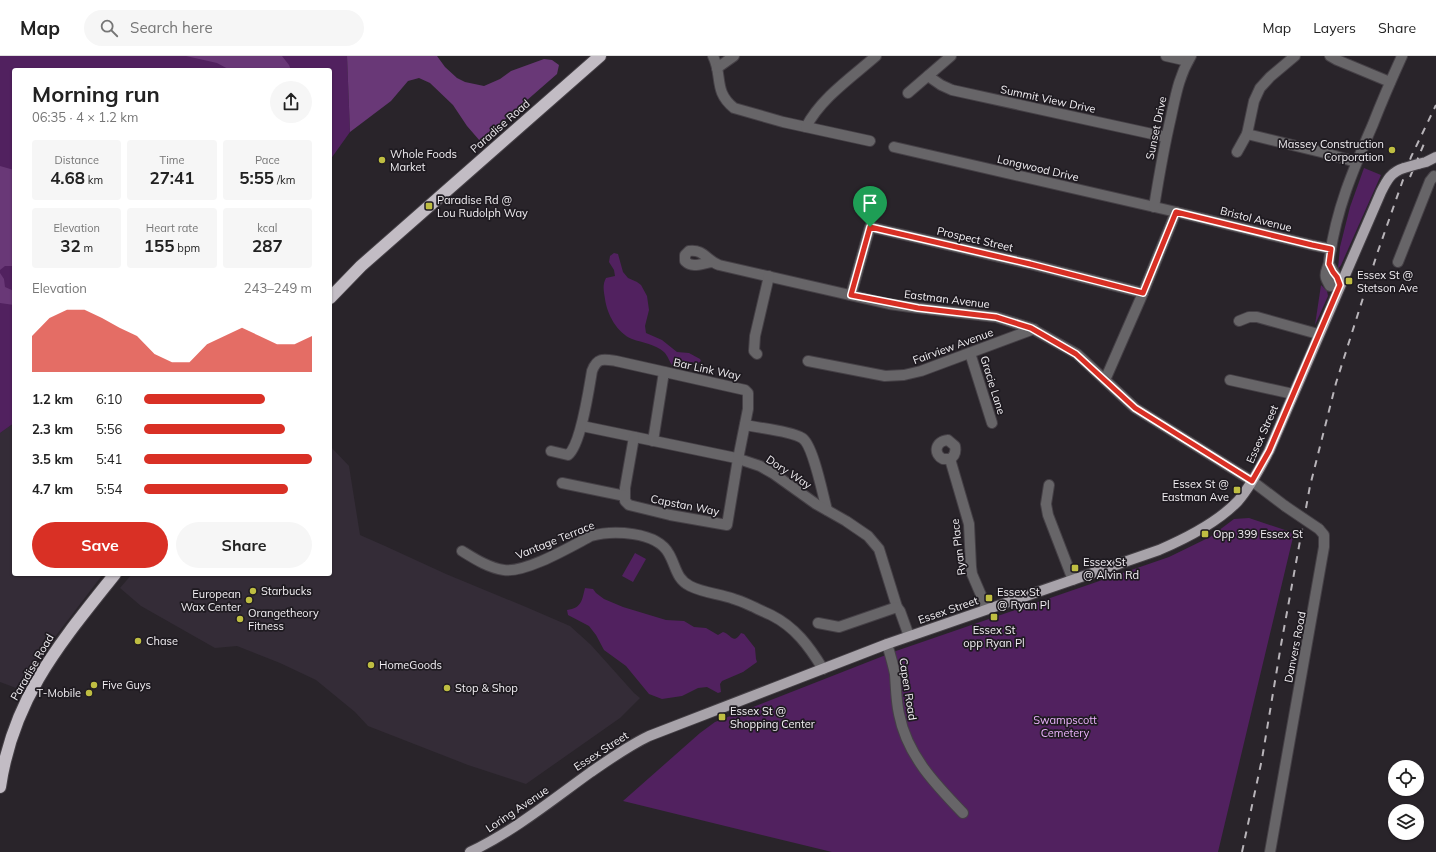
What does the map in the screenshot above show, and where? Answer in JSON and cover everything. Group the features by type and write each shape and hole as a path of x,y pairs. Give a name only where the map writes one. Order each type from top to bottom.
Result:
{"highway":[{"name":"Paradise Road","path":"332,296 361,266 600,56"},
{"name":"Paradise Road","path":"0,787 10,741 24,704 61,642 113,576"}],"main road":[{"name":"Essex Street","path":"575,783 632,744 643,739 887,644 1159,550 1186,538 1212,522 1230,508 1252,481 1269,451 1318,334 1388,178 1396,171 1436,157"},
{"name":"Loring Avenue","path":"470,852 515,827 575,783"}],"street":[{"path":"713,56 717,68 720,90 727,103 734,108 768,118 870,141"},
{"path":"717,68 734,56"},
{"path":"806,126 821,105 876,56"},
{"path":"908,93 951,56"},
{"path":"1166,56 1189,59"},
{"path":"1237,152 1247,134 1254,101 1260,88 1270,77 1295,56"},
{"path":"1330,56 1390,82"},
{"path":"1340,285 1329,264 1339,208 1356,162 1402,56"},
{"name":"Sunset Drive","path":"1154,207 1177,85 1189,59"},
{"name":"Summit View Drive","path":"928,76 941,86 952,90 1166,137"},
{"path":"1247,134 1356,162"},
{"name":"Longwood Drive","path":"894,147 1176,212"},
{"path":"1398,262 1430,181 1435,176 1422,163"},
{"path":"1105,380 1176,212"},
{"name":"Bristol Avenue","path":"1176,212 1304,244 1331,249"},
{"name":"Prospect Street","path":"851,295 870,227 1030,264 1143,293"},
{"name":"Eastman Avenue","path":"712,262 851,295 918,308 996,317 1034,329 1076,354 1135,408 1252,481"},
{"path":"757,354 754,351 755,336 769,276"},
{"path":"1239,321 1249,317 1265,319 1318,334"},
{"name":"Fairview Avenue","path":"808,361 874,374 896,376 921,371 1034,329"},
{"name":"Gracie Lane","path":"970,353 992,423"},
{"name":"Bar Link Way","path":"582,426 594,365 597,361 602,359 609,360 745,390 748,393 749,403 738,458"},
{"name":"Bar Link Way","path":"653,441 664,372"},
{"path":"1230,380 1293,394"},
{"path":"745,425 791,434 805,440 811,452 827,510"},
{"path":"551,451 568,455 571,453 582,426"},
{"name":"Dory Way","path":"582,426 738,458 760,466 774,474 846,521 874,542 879,549 897,607 900,611 909,636"},
{"path":"562,483 625,496 625,488 634,437"},
{"name":"Capstan Way","path":"625,496 625,501 629,505 670,515 727,525 738,458"},
{"name":"Ryan Place","path":"950,459 969,524 972,574 987,609"},
{"name":"Danvers Road","path":"1252,481 1319,529 1324,536 1324,547 1270,852"},
{"path":"1049,485 1046,504 1048,515 1073,580"},
{"name":"Vantage Terrace","path":"462,552 489,566 510,570 523,568 598,534 620,534 652,538 665,547 676,573 684,582 697,589 741,601 778,619 801,638 812,650 823,669"},
{"path":"818,623 839,627 897,607"},
{"name":"Capen Road","path":"887,644 892,661 899,714 909,745 917,761 928,776 963,813"}],"shaded area":[{"path":"186,56 282,56 290,68 226,68 217,63"},
{"path":"347,56 437,56 445,67 457,78 465,82 484,86 500,79 511,71 544,59 552,60 559,65 557,74 480,141 467,126 453,105 430,83 419,78 408,81 391,101 350,132"},
{"path":"0,166 12,169 12,266 5,266 0,270"},
{"path":"0,273 4,279 5,287 12,290 12,305 0,303"},
{"path":"12,424 12,576 101,576 16,688 0,682 0,433"},
{"path":"332,448 349,466 360,535 446,574 570,626 591,645 640,698 620,718 526,784 468,765 368,726 355,712 316,680 280,663 237,646 215,648 141,606 120,588 130,576 332,576"}],"green space":[{"path":"0,56 347,56 350,132 332,157 332,68 12,68 12,424 0,433"},
{"path":"1364,168 1381,175 1338,269 1340,247 1350,207"},
{"path":"614,253 618,254 623,272 628,278 641,285 647,296 649,310 645,326 646,333 662,340 677,352 689,353 701,361 698,363 689,362 686,367 672,365 660,349 653,345 632,339 617,328 610,317 606,305 604,288 606,278 615,276 614,270 609,262 610,256"},
{"path":"1321,285 1327,291 1328,296 1315,325"},
{"name":"Swampscott Cemetery","path":"1249,518 1294,533 1218,852 832,852 623,801 700,733 715,722 896,651 1169,557 1210,537 1234,519"},
{"path":"635,553 646,559 633,582 622,576"},
{"path":"585,588 593,589 604,599 623,607 666,620 684,621 694,627 706,628 718,635 723,632 726,633 734,639 741,633 744,634 755,648 757,662 743,672 722,681 720,684 721,692 718,693 707,687 698,688 682,696 662,699 649,694 626,666 604,650 589,626 568,615 567,610 576,607 580,603"}],"railway":[{"path":"1242,852 1262,759 1310,486 1336,383 1377,254 1411,157 1436,105"},
{"path":"1410,177 1426,139"}],"place":[{"name":"Massey Construction Corporation","path":"1392,150"},
{"name":"Whole Foods Market","path":"382,160"},
{"name":"Paradise Rd @ Lou Rudolph Way","path":"429,206"},
{"name":"Essex St @ Stetson Ave","path":"1349,281"},
{"name":"Essex St @ Eastman Ave","path":"1237,490"},
{"name":"Opp 399 Essex St","path":"1205,534"},
{"name":"Essex St @ Alvin Rd","path":"1075,568"},
{"name":"Starbucks","path":"253,591"},
{"name":"Essex St @ Ryan Pl","path":"989,598"},
{"name":"European Wax Center","path":"249,600"},
{"name":"Essex St opp Ryan Pl","path":"994,617"},
{"name":"Orangetheory Fitness","path":"240,619"},
{"name":"Chase","path":"138,641"},
{"name":"HomeGoods","path":"371,665"},
{"name":"Five Guys","path":"94,685"},
{"name":"Stop & Shop","path":"447,688"},
{"name":"T-Mobile","path":"89,693"},
{"name":"Essex St @ Shopping Center","path":"722,717"}],"route":[{"path":"1176,212 1331,249 1329,264 1340,285 1269,451 1252,481 1135,408 1076,354 1065,346 1031,328 996,317 890,304 851,295 870,227 1030,264 1143,293 1176,212"}]}
